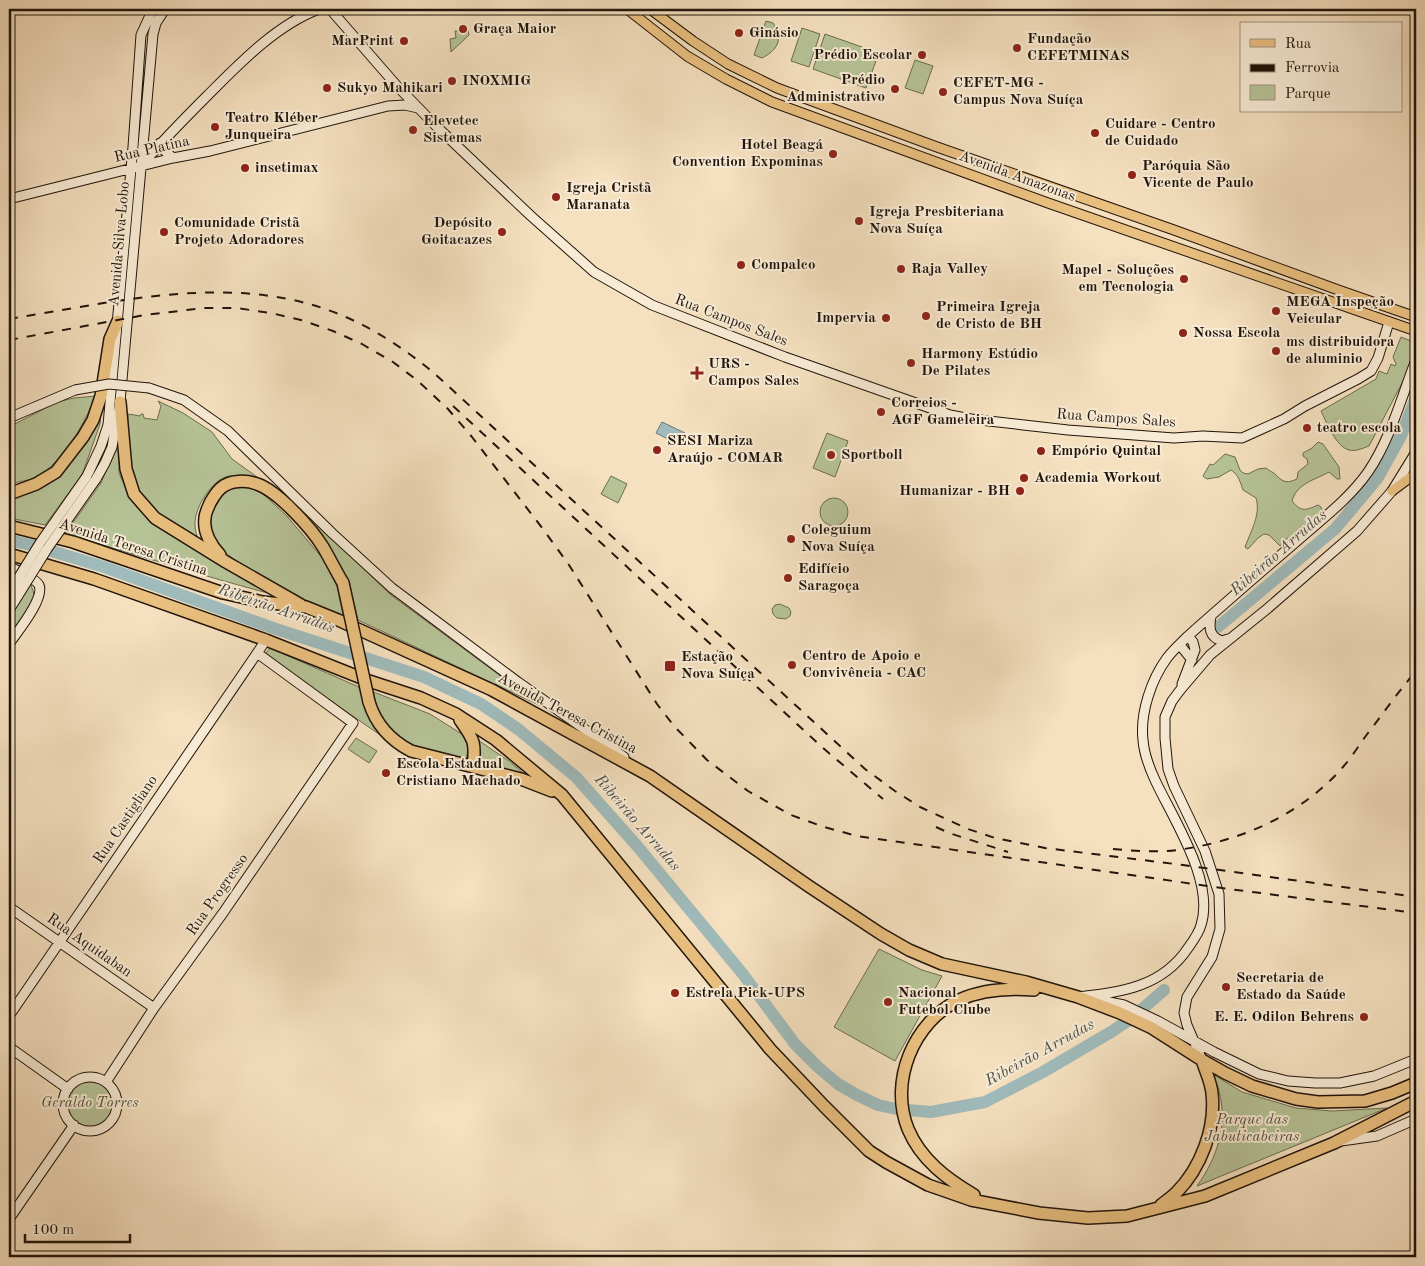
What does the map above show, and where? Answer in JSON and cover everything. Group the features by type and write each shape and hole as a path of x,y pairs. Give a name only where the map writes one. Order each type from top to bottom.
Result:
{"highway":[{"path":"9,494 36,484 56,472 83,437 93,420 101,396 110,339 118,321"},
{"path":"120,402 126,469 134,494 156,518 226,562 306,608"},
{"path":"226,562 212,546 206,532 204,518 214,497 221,487 243,481 257,484 271,491 307,526 322,545 343,584 369,702 377,721 387,734 397,744 411,751 522,779 562,795"},
{"name":"Avenida Teresa Cristina","path":"9,526 73,542 223,592 263,602 306,608 338,620 492,690 650,776 810,888 909,950 944,964 1026,982 1078,997"},
{"path":"11,555 94,579 266,640 369,681 421,698 456,714 496,740 562,795 770,1049 807,1089 869,1151 928,1184 971,1200 1040,1213 1088,1218 1127,1216 1205,1196 1334,1143 1416,1101"},
{"path":"456,714 472,736 475,751 473,767"},
{"path":"986,1203 956,1185 936,1169 923,1154 909,1130 901,1096 902,1081 909,1052 924,1030 944,1008 972,995 989,990 1019,989 1048,991 1122,1009 1155,1024 1202,1060 1252,1086 1296,1099 1318,1102 1365,1101 1416,1083"},
{"path":"1158,1207 1176,1192 1192,1174 1203,1152 1210,1129 1213,1108 1212,1091 1202,1060"}],"main road":[{"name":"Avenida Silva Lobo","path":"91,478 108,425 141,35 153,9"},
{"name":"Avenida Silva Lobo","path":"91,478 105,463 112,447 120,402 152,34 156,23 165,9"},
{"path":"140,166 160,143 246,57 278,32 319,9"},
{"name":"Rua Campos Sales","path":"330,9 418,108 531,216 594,272 652,305 785,357 950,415 1068,430 1174,438 1203,436 1242,438 1358,379 1371,370 1378,358 1389,322"},
{"name":"Avenida Amazonas","path":"627,9 687,56 726,79 772,102 1048,203 1414,331"},
{"name":"Avenida Amazonas","path":"650,9 728,64 777,88 942,149 1416,316"},
{"path":"388,106 396,96 397,86"},
{"name":"Rua Platina","path":"9,198 173,158 210,151 388,106 405,105 418,108"},
{"path":"144,141 160,143"},
{"path":"160,143 173,158"},
{"path":"1078,997 1108,994 1133,988 1166,973 1181,958 1201,925 1204,891 1191,853 1151,771 1142,740 1143,719 1158,674 1168,658 1188,636 1328,514 1368,472 1393,423 1416,360"},
{"path":"9,418 75,390 109,384 149,388 184,400 228,431 332,533 392,588 518,682 650,776"},
{"path":"1202,1060 1187,1026 1184,1013 1187,997 1212,956 1220,929 1219,894 1205,851 1174,786 1168,768 1164,738 1165,717 1180,689 1210,655 1267,609 1357,531 1392,491 1416,452"},
{"path":"1392,491 1416,473"},
{"path":"9,593 40,543 91,478"},
{"path":"9,610 91,478"},
{"path":"9,487 36,484"},
{"path":"9,567 36,581 40,590 37,602 9,644"},
{"path":"1211,616 1210,634 1222,642 1231,638"},
{"path":"1180,689 1195,650 1194,642 1188,636"},
{"name":"Rua Castigliano","path":"9,1016 266,640"},
{"path":"1180,645 1192,660"},
{"name":"Rua Progresso","path":"106,1082 154,1008 223,913 353,723 257,654"},
{"name":"Rua Aquidaban","path":"9,906 154,1008"},
{"path":"1155,1024 1194,1041 1259,1074 1288,1081 1340,1083 1374,1076 1416,1059"},
{"path":"9,1047 68,1089"},
{"path":"93,1077 106,1082 115,1093 117,1100 117,1107 112,1120 101,1129 94,1130 87,1130 74,1125 66,1115 64,1108 68,1089 74,1083 86,1078 93,1077"},
{"path":"1334,1143 1377,1136 1416,1119"},
{"path":"9,1220 74,1125"}],"green space":[{"path":"766,21 773,23 778,34 778,43 768,55 762,58 754,55"},
{"path":"802,28 820,34 809,67 791,61"},
{"path":"468,30 469,35 451,52 450,39 456,38 455,31"},
{"path":"825,34 879,53 866,88 813,69"},
{"path":"915,60 933,66 923,94 905,88"},
{"path":"1401,337 1416,343 1416,351 1410,368 1369,446 1359,450 1344,448 1332,433 1321,411 1376,379 1379,371 1387,374 1391,364 1395,366 1396,364 1393,357"},
{"path":"96,396 79,430 56,462 36,477 9,484 9,427 57,402"},
{"path":"158,401 183,413 212,432 232,459 264,482 247,477 229,476 216,483 205,495 195,518 198,540 157,517 136,493 128,470 128,414 140,416 143,414 144,418 157,420 161,406"},
{"path":"101,411 100,424 82,475 45,525 9,518 9,499 38,486"},
{"name":"Sportboll","path":"827,433 848,441 835,477 813,468"},
{"path":"119,437 119,473 130,498 271,594 65,534 101,483"},
{"path":"1318,442 1323,444 1339,467 1340,479 1337,479 1329,472 1302,486 1294,495 1292,501 1301,509 1318,505 1322,510 1280,546 1269,535 1264,534 1248,549 1245,547 1256,516 1256,498 1243,490 1238,476 1231,470 1219,477 1207,479 1203,476 1210,464 1213,465 1225,454 1235,457 1243,473 1248,474 1258,469 1266,468 1282,480 1286,482 1291,481 1297,479 1298,472 1308,464 1303,453"},
{"path":"611,476 627,484 618,503 601,494"},
{"path":"233,485 251,486 286,515 324,560 337,586 343,615 308,601 238,562 211,542 207,524 220,492"},
{"path":"834,498 844,502 848,512 844,522 834,526 824,522 820,512 824,502"},
{"path":"319,526 391,595 541,706 358,620 349,580 317,533 316,529"},
{"path":"30,582 34,594 33,602 9,636 9,614"},
{"path":"780,604 789,608 791,612 790,616 786,619 777,618 773,614 772,609 775,605"},
{"path":"270,648 359,687 363,701 389,741 267,657 266,653"},
{"path":"371,691 430,714 465,736 468,749 466,761 416,751 386,724 376,707"},
{"path":"356,738 377,751 369,763 348,749"},
{"path":"475,738 509,761 524,774 476,763"},
{"name":"Nacional Futebol Clube","path":"879,949 922,970 942,976 895,1061 834,1027"},
{"name":"Parque das Jabuticabeiras","path":"1211,1073 1242,1092 1296,1108 1332,1111 1387,1108 1197,1186 1215,1153 1221,1129 1222,1117 1218,1086"},
{"name":"Geraldo Torres","path":"91,1078 101,1080 109,1085 114,1093 116,1103 114,1113 109,1121 101,1126 91,1128 81,1126 73,1121 68,1113 66,1103 68,1093 73,1085 81,1080"}],"water":[{"path":"662,422 685,433 678,444 656,433"}],"waterway":[{"name":"Ribeirão Arrudas","path":"1218,627 1335,529 1377,479 1401,436 1416,398"},
{"name":"Ribeirão Arrudas","path":"9,540 104,567 276,629 424,677 481,704 518,729 576,777 638,847 742,973 795,1044 838,1084 878,1105 896,1109 931,1112 985,1102 1043,1072 1111,1032 1132,1018 1164,990"}],"railway":[{"path":"9,319 133,299 218,292 260,295 301,302 341,315 390,341 434,373 865,769 920,807 968,829 995,838 1045,848 1416,897"},
{"path":"9,340 145,315 204,308 236,308 301,320 333,331 362,344 393,362 418,381 448,409 472,437 569,565 657,704 674,726 707,760 748,791 791,815 857,836 1229,889 1416,913"},
{"path":"453,406 823,748 883,799"},
{"path":"1113,849 1167,851 1206,845 1250,831 1291,811 1310,798 1343,767 1416,671"},
{"path":"936,827 1008,852"}],"place":[{"name":"Graça Maior","path":"463,29"},
{"name":"Ginásio","path":"739,33"},
{"name":"MarPrint","path":"404,41"},
{"name":"Fundação CEFETMINAS","path":"1017,48"},
{"name":"Prédio Escolar","path":"922,55"},
{"name":"INOXMIG","path":"452,81"},
{"name":"Sukyo Mahikari","path":"327,88"},
{"name":"Prédio Administrativo","path":"895,89"},
{"name":"CEFET-MG - Campus Nova Suíça","path":"943,92"},
{"name":"Teatro Kléber Junqueira","path":"215,127"},
{"name":"Elevetec Sistemas","path":"413,130"},
{"name":"Cuidare - Centro de Cuidado","path":"1095,133"},
{"name":"Hotel Beagá Convention Expominas","path":"833,154"},
{"name":"insetimax","path":"245,168"},
{"name":"Paróquia São Vicente de Paulo","path":"1132,175"},
{"name":"Igreja Cristã Maranata","path":"556,197"},
{"name":"Igreja Presbiteriana Nova Suíça","path":"859,221"},
{"name":"Comunidade Cristã Projeto Adoradores","path":"164,232"},
{"name":"Depósito Goitacazes","path":"502,232"},
{"name":"Compalco","path":"741,265"},
{"name":"Raja Valley","path":"901,269"},
{"name":"Mapel - Soluções em Tecnologia","path":"1184,279"},
{"name":"MEGA Inspeção Veicular","path":"1276,311"},
{"name":"Primeira Igreja de Cristo de BH","path":"926,316"},
{"name":"Impervia","path":"886,318"},
{"name":"Nossa Escola","path":"1183,333"},
{"name":"ms distribuidora de aluminio","path":"1276,351"},
{"name":"Harmony Estúdio De Pilates","path":"911,363"},
{"name":"URS - Campos Sales","path":"697,373"},
{"name":"Correios - AGF Gameleira","path":"881,412"},
{"name":"teatro escola","path":"1307,428"},
{"name":"SESI Mariza Araújo - COMAR","path":"657,450"},
{"name":"Empório Quintal","path":"1041,451"},
{"name":"Sportboll","path":"831,455"},
{"name":"Academia Workout","path":"1024,478"},
{"name":"Humanizar - BH","path":"1020,491"},
{"name":"Coleguium Nova Suíça","path":"791,539"},
{"name":"Edifício Saragoça","path":"788,578"},
{"name":"Centro de Apoio e Convivência - CAC","path":"792,665"},
{"name":"Estação Nova Suíça","path":"670,666"},
{"name":"Escola Estadual Cristiano Machado","path":"386,773"},
{"name":"Secretaria de Estado da Saúde","path":"1226,987"},
{"name":"Estrela Pick-UPS","path":"675,993"},
{"name":"Nacional Futebol Clube","path":"888,1002"},
{"name":"E. E. Odilon Behrens","path":"1364,1017"}]}
